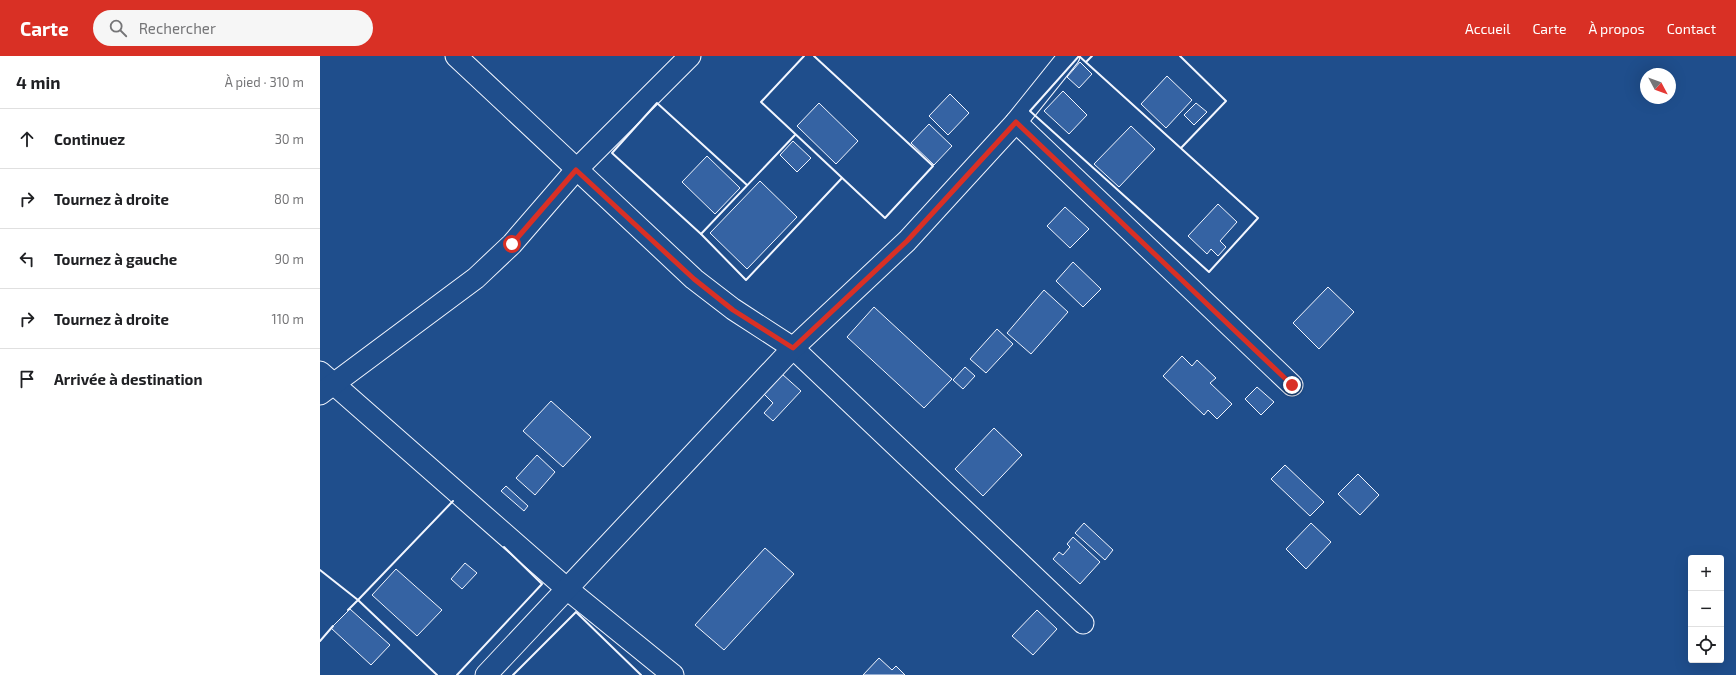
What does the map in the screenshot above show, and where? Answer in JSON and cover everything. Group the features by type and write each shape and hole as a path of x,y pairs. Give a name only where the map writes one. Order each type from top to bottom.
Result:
{"street":[{"path":"456,56 694,279 733,310 793,348 1083,622"},
{"path":"673,675 566,588 324,384 476,278 512,244 576,170 690,56"},
{"path":"486,675 566,588 793,348 907,241 1016,122 1068,56"},
{"path":"1016,122 1292,385"}],"building":[{"path":"1080,62 1092,74 1079,88 1067,77"},
{"path":"1167,76 1192,100 1166,128 1141,104"},
{"path":"1063,91 1087,115 1069,134 1044,111"},
{"path":"950,94 969,113 948,135 929,116"},
{"path":"819,103 858,141 836,164 797,126"},
{"path":"1196,103 1207,112 1194,125 1184,115"},
{"path":"929,124 952,146 934,165 911,143"},
{"path":"1131,126 1155,149 1119,187 1094,164"},
{"path":"793,141 811,158 797,172 780,155"},
{"path":"707,156 740,188 715,214 682,182"},
{"path":"760,181 797,217 747,269 710,233"},
{"path":"1218,204 1237,222 1220,241 1226,247 1218,256 1211,249 1207,254 1188,236"},
{"path":"1065,207 1089,229 1070,248 1047,226"},
{"path":"1073,262 1101,289 1083,307 1056,281"},
{"path":"1328,287 1354,312 1319,349 1293,323"},
{"path":"1044,290 1068,312 1031,354 1007,333"},
{"path":"874,307 952,379 924,408 847,337"},
{"path":"997,329 1013,344 986,373 970,359"},
{"path":"1182,356 1192,366 1197,360 1216,378 1210,383 1232,404 1217,419 1208,410 1204,415 1163,376"},
{"path":"965,367 975,376 963,389 953,380"},
{"path":"782,374 801,391 773,421 764,413 773,403 764,394"},
{"path":"1257,387 1274,402 1261,415 1245,399"},
{"path":"551,401 591,437 563,467 523,431"},
{"path":"994,428 1022,455 983,496 955,469"},
{"path":"537,455 555,472 535,495 516,478"},
{"path":"1285,465 1324,502 1310,516 1271,479"},
{"path":"1358,474 1379,495 1360,515 1338,494"},
{"path":"506,486 528,506 524,511 501,491"},
{"path":"1084,523 1113,550 1105,560 1075,533"},
{"path":"1311,523 1331,542 1306,569 1286,549"},
{"path":"1073,537 1100,562 1080,584 1053,559 1059,552 1063,555 1070,547 1067,544"},
{"path":"765,548 794,574 724,650 695,625"},
{"path":"465,563 477,573 462,589 451,579"},
{"path":"396,569 442,610 417,636 372,595"},
{"path":"350,609 390,645 371,665 331,628"},
{"path":"1037,610 1057,629 1033,655 1012,636"},
{"path":"879,658 892,670 896,666 905,675 863,675"}],"wall":[{"path":"804,56 761,102 885,218 933,166 814,56"},
{"path":"1079,56 1258,218 1209,272 1030,111 1079,56"},
{"path":"1086,62 1092,56"},
{"path":"1180,56 1226,101 1181,148"},
{"path":"701,234 612,153 657,103 747,185"},
{"path":"795,135 701,234 746,280 842,178"},
{"path":"437,675 358,600 453,501"},
{"path":"457,675 542,584 504,547"},
{"path":"320,570 358,600 348,610"},
{"path":"513,675 576,612 641,675"},
{"path":"320,641 333,626"}],"route":[{"path":"512,244 576,170 694,279 733,310 793,348 907,241 1016,122 1292,385"}]}
